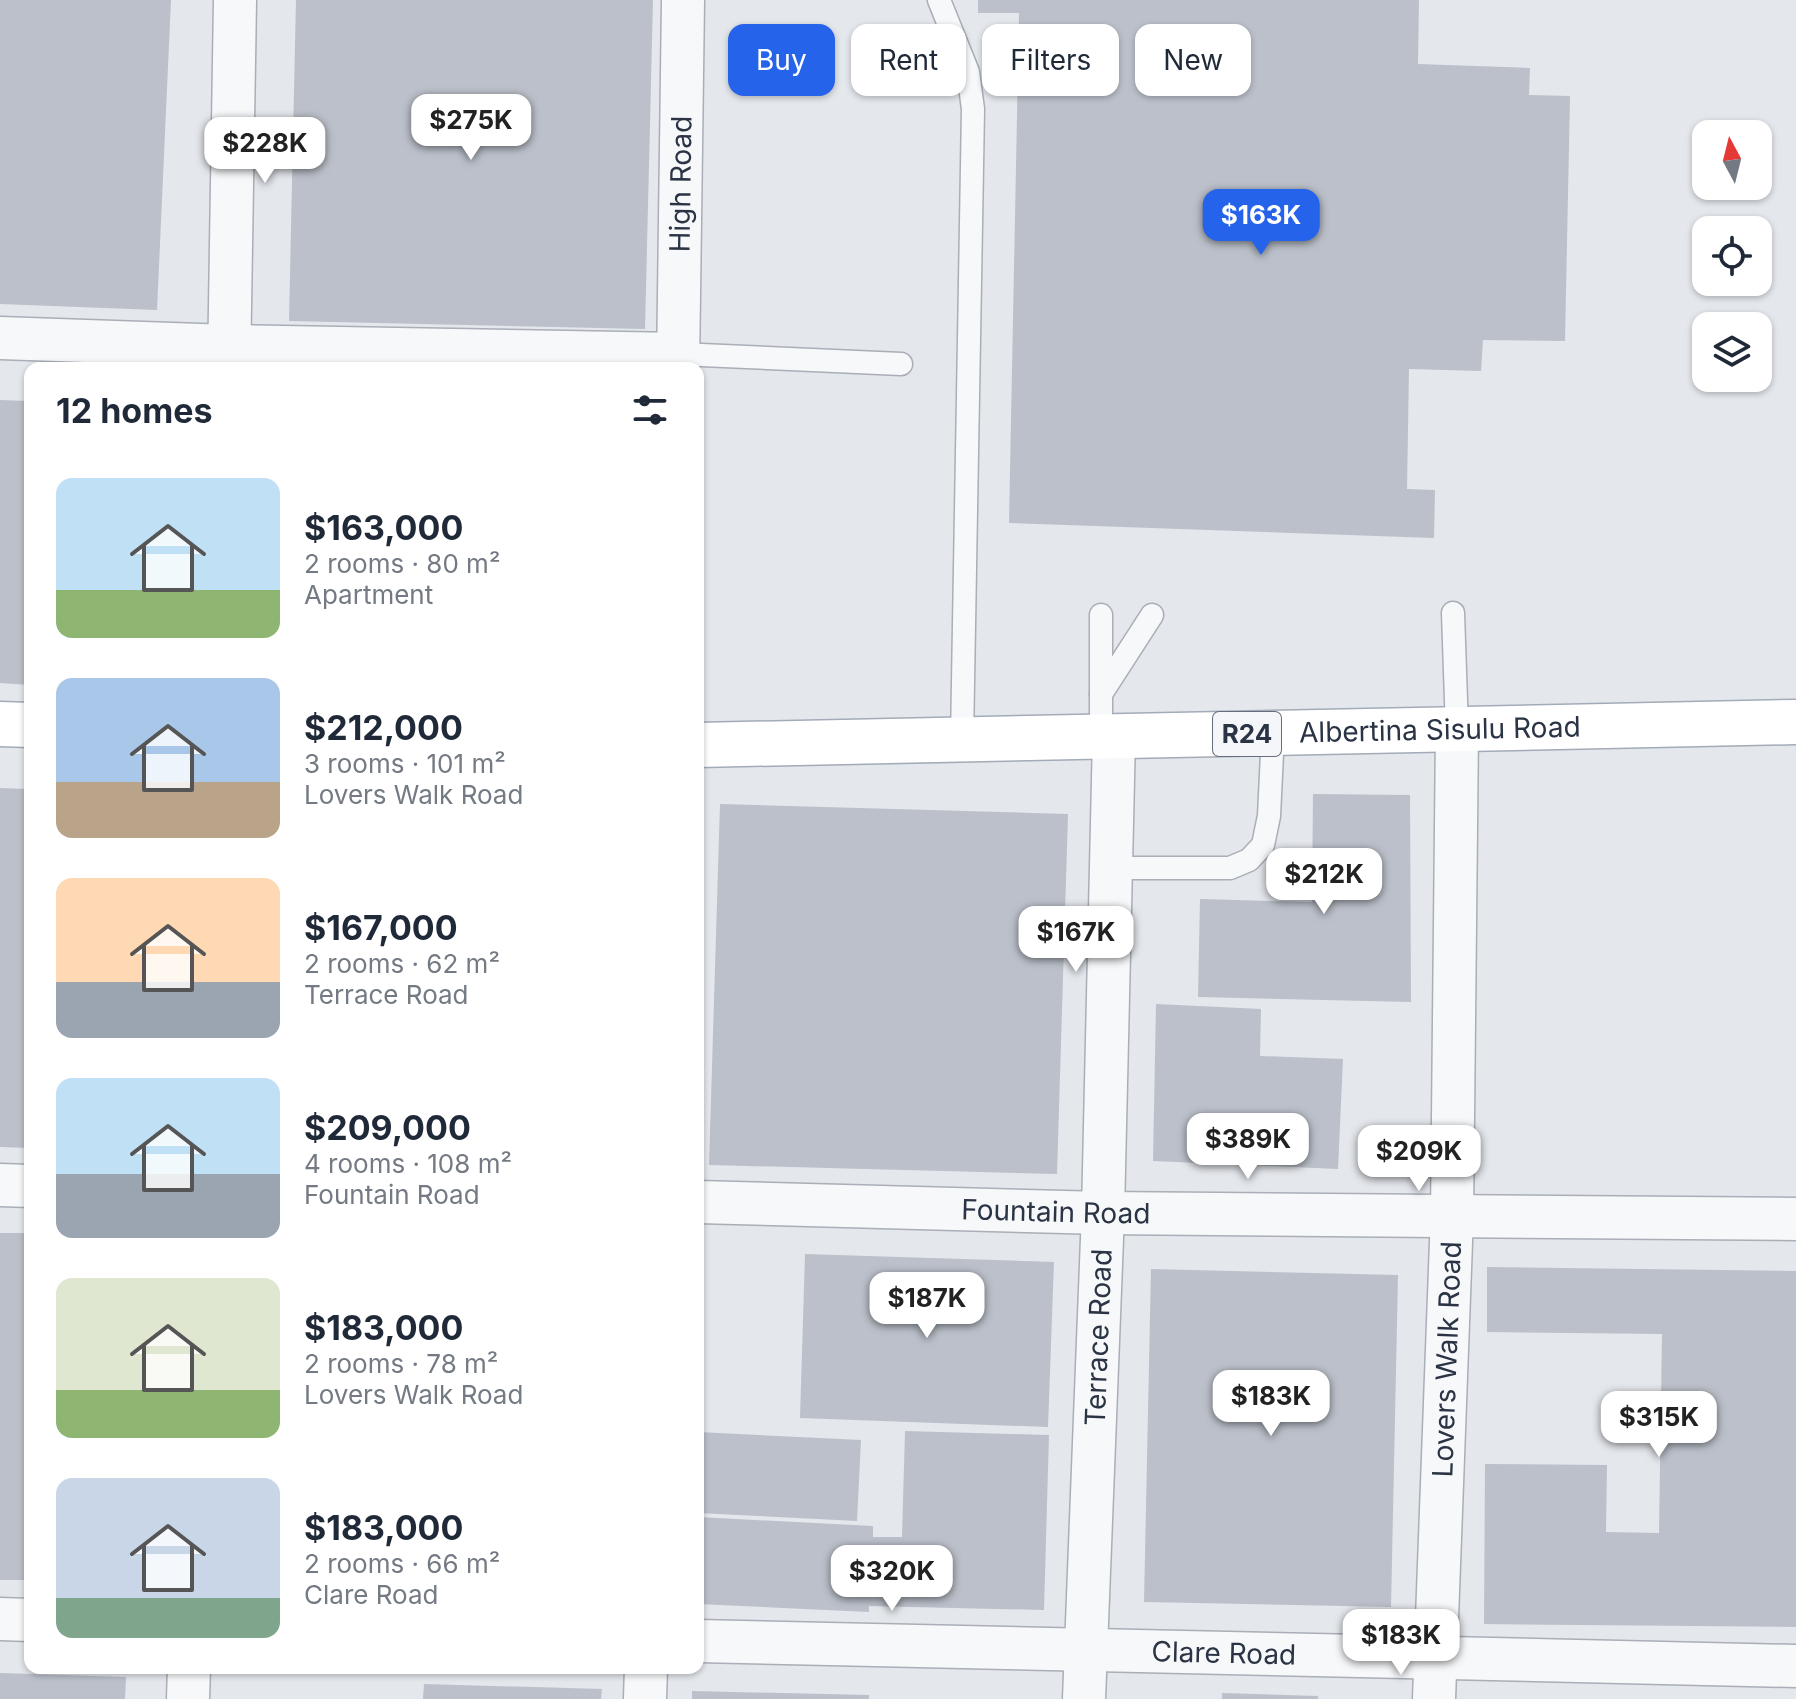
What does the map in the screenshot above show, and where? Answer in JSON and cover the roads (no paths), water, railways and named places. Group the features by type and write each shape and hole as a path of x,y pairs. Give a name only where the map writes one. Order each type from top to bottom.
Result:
{"main road":[{"name":"Albertina Sisulu Road","path":"704,745 962,740 1105,722 1273,733 1796,722"},
{"path":"0,724 24,725"}],"street":[{"path":"229,357 235,0"},
{"name":"High Road","path":"678,361 683,0"},
{"path":"0,338 229,357 678,361"},
{"name":"Terrace Road","path":"1084,1699 1103,1213 1111,868 1105,722"},
{"name":"Lovers Walk Road","path":"1434,1699 1452,1215 1457,730"},
{"path":"0,1185 24,1186"},
{"name":"Fountain Road","path":"704,1202 1103,1213 1796,1219"},
{"path":"0,1619 24,1620"},
{"name":"Clare Road","path":"704,1641 1796,1666"},
{"path":"188,1699 189,1674"},
{"path":"645,1699 646,1674"}],"lane":[{"path":"939,0 968,72 973,109 962,740"},
{"path":"678,361 790,357 901,364"},
{"path":"1453,613 1457,730"},
{"path":"1101,615 1105,722"},
{"path":"1105,722 1152,615"},
{"path":"1111,868 1230,868 1249,860 1263,845 1269,816 1273,733"}]}
